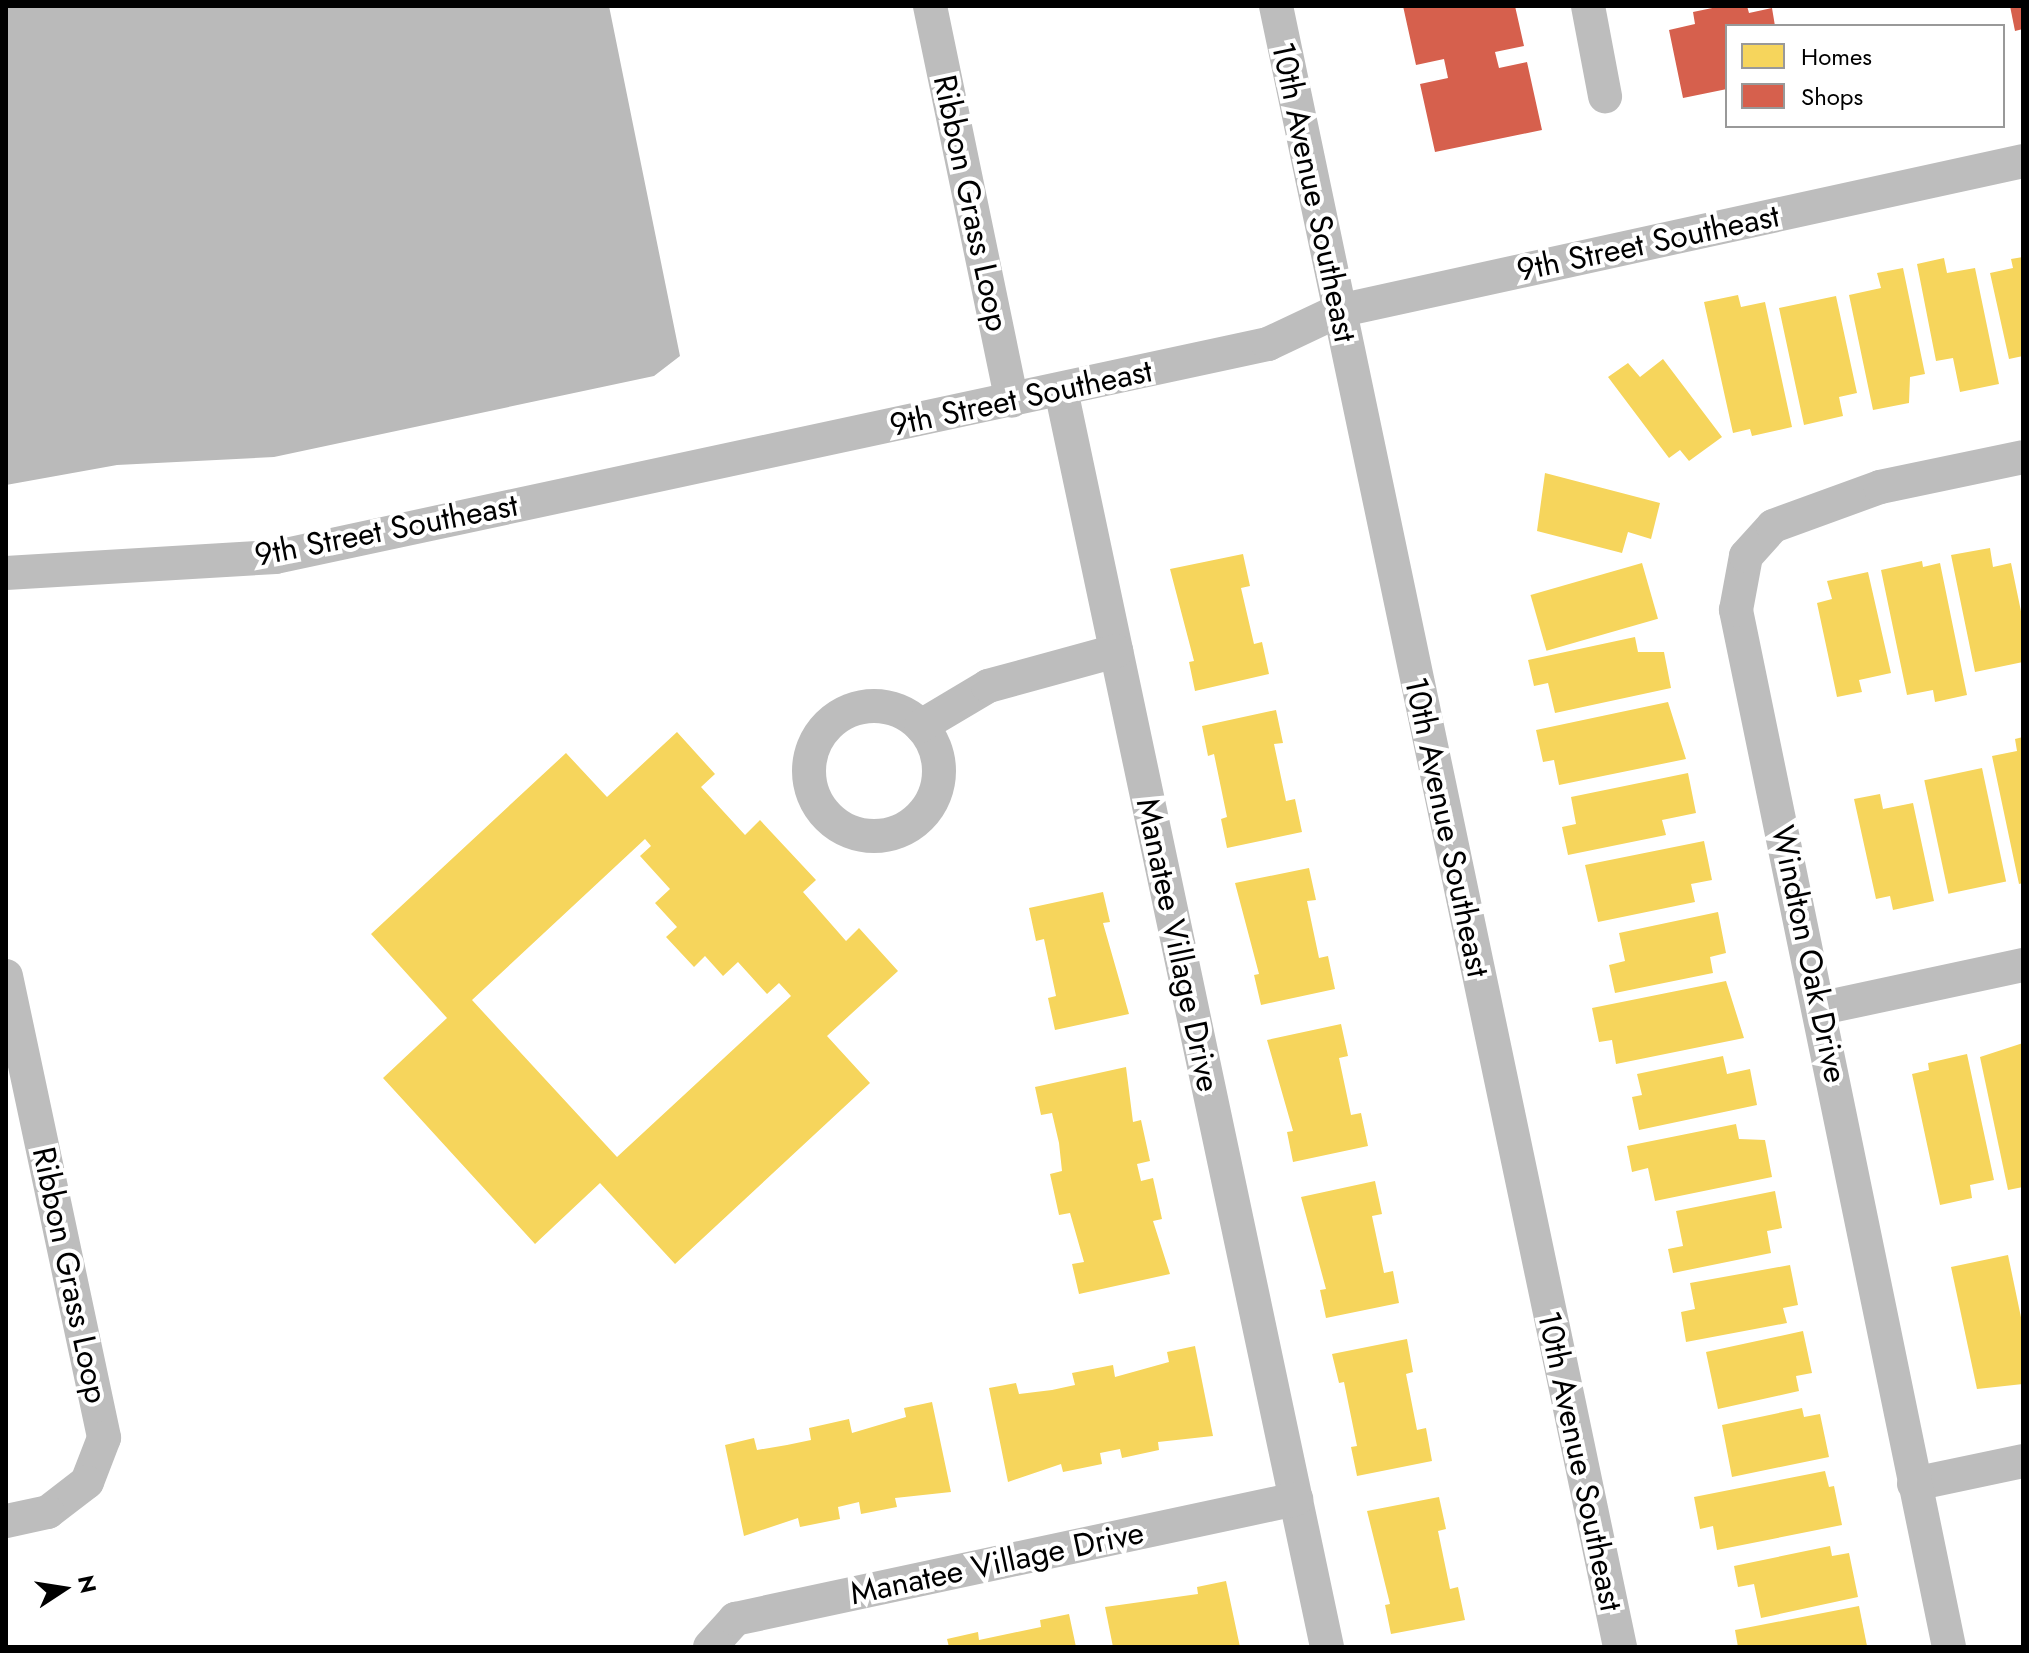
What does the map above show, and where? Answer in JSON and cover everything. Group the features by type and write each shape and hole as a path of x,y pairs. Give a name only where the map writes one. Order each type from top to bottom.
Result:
{"street":[{"name":"Ribbon Grass Loop","path":"930,6 1012,401"},
{"name":"10th Avenue Southeast","path":"1276,6 1620,1647"},
{"path":"1588,6 1605,96"},
{"name":"9th Street Southeast","path":"6,573 276,557 1268,344 1338,311 2023,161"},
{"name":"Manatee Village Drive","path":"1061,390 1327,1647"},
{"name":"Windton Oak Drive","path":"1949,1647 1914,1484 1822,1008 1736,610 1746,556 1773,526 1880,487 2023,457"},
{"path":"921,726 988,686 1116,651"},
{"path":"1822,1008 2023,965"},
{"name":"Ribbon Grass Loop","path":"6,976 104,1438 87,1482 48,1512 6,1521"},
{"path":"1914,1484 2023,1461"},
{"name":"Manatee Village Drive","path":"710,1647 735,1619 1296,1499"}],"shaded area":[{"path":"6,6 609,6 680,356 654,376 274,457 117,465 6,485"}],"building: Homes":[{"path":"2023,257 2023,356 2009,359 1990,273 2013,268 2011,259"},
{"path":"1944,258 1947,273 1975,268 1999,384 1960,392 1953,358 1936,361 1917,264"},
{"path":"1903,268 1925,374 1910,377 1909,403 1873,410 1849,295 1881,288 1877,273"},
{"path":"1738,295 1741,307 1765,302 1792,427 1752,436 1750,429 1733,433 1704,302"},
{"path":"1836,296 1857,393 1839,397 1843,416 1804,425 1779,308"},
{"path":"1663,359 1722,437 1689,461 1680,450 1669,458 1608,377 1628,363 1640,377"},
{"path":"1545,473 1660,503 1651,539 1628,532 1622,553 1537,531"},
{"path":"1990,548 1993,567 2011,563 2023,621 2023,662 1975,672 1951,555"},
{"path":"1243,554 1250,586 1241,588 1254,644 1262,642 1269,674 1195,691 1189,662 1194,661 1170,569"},
{"path":"1922,561 1923,567 1940,563 1967,695 1935,702 1933,690 1907,695 1881,570"},
{"path":"1642,563 1658,619 1546,651 1530,595"},
{"path":"1868,572 1891,673 1859,680 1862,692 1837,697 1817,603 1832,599 1827,581"},
{"path":"1635,637 1638,652 1664,652 1671,688 1555,713 1548,683 1534,686 1528,660"},
{"path":"1668,702 1686,759 1559,785 1554,760 1543,762 1536,730"},
{"path":"1276,710 1283,743 1274,744 1286,801 1295,799 1302,832 1227,848 1221,819 1227,817 1214,754 1208,756 1202,726"},
{"path":"677,732 715,774 701,787 745,835 760,820 816,880 803,892 846,941 859,928 898,971 827,1036 870,1083 675,1264 600,1183 535,1244 383,1078 447,1018 371,934 566,753 607,797","holes":["645,839 651,846 640,856 670,889 655,903 677,927 666,937 694,967 705,956 723,976 738,962 767,994 779,983 791,996 617,1157 472,1000"]},
{"path":"2023,737 2023,883 2019,884 1992,756 2017,751 2015,739"},
{"path":"1982,768 2006,881 1948,894 1924,780"},
{"path":"1688,773 1696,813 1662,820 1666,835 1568,855 1562,827 1576,824 1571,797"},
{"path":"1880,794 1883,809 1913,803 1934,901 1893,910 1890,896 1876,899 1854,799"},
{"path":"1704,841 1712,880 1691,884 1695,902 1598,922 1585,865"},
{"path":"1309,868 1316,900 1307,901 1319,958 1328,956 1335,989 1261,1005 1254,975 1259,974 1235,883"},
{"path":"1103,892 1110,922 1103,923 1129,1014 1055,1030 1048,998 1056,996 1044,939 1036,941 1029,908"},
{"path":"1718,912 1726,953 1710,957 1713,973 1615,993 1609,965 1625,961 1619,933"},
{"path":"1726,981 1744,1038 1616,1064 1612,1040 1599,1042 1592,1008"},
{"path":"1341,1024 1348,1056 1339,1058 1351,1115 1361,1113 1368,1146 1293,1162 1287,1132 1293,1131 1267,1040"},
{"path":"2023,1043 2023,1187 2008,1190 1980,1057"},
{"path":"1967,1054 1994,1180 1970,1185 1972,1198 1940,1205 1912,1074 1929,1070 1928,1063"},
{"path":"1723,1056 1727,1074 1750,1069 1757,1105 1639,1130 1632,1097 1642,1095 1637,1074"},
{"path":"1126,1067 1133,1122 1141,1120 1150,1161 1137,1164 1141,1181 1153,1178 1162,1219 1153,1221 1170,1274 1079,1294 1072,1264 1084,1262 1070,1213 1059,1215 1050,1174 1062,1171 1059,1143 1052,1113 1041,1115 1035,1087"},
{"path":"1736,1124 1739,1139 1765,1140 1772,1177 1655,1201 1648,1168 1632,1172 1627,1146"},
{"path":"1375,1181 1382,1214 1372,1216 1384,1273 1393,1271 1399,1303 1326,1318 1320,1290 1326,1289 1301,1197"},
{"path":"1775,1191 1782,1228 1767,1231 1771,1253 1673,1273 1668,1249 1683,1246 1676,1211"},
{"path":"2008,1255 2023,1327 2023,1384 1977,1389 1951,1267"},
{"path":"1790,1265 1798,1305 1783,1308 1787,1323 1686,1342 1681,1312 1695,1309 1690,1283"},
{"path":"1803,1331 1812,1373 1796,1376 1799,1391 1718,1409 1706,1352"},
{"path":"1407,1339 1413,1372 1406,1374 1417,1430 1426,1428 1432,1461 1357,1476 1351,1447 1357,1446 1344,1382 1339,1383 1332,1354"},
{"path":"1195,1346 1213,1436 1158,1442 1159,1450 1122,1458 1120,1449 1100,1453 1102,1464 1063,1472 1061,1464 1008,1482 989,1388 1016,1383 1019,1394 1052,1390 1075,1385 1072,1373 1113,1365 1115,1377 1169,1362 1167,1352"},
{"path":"932,1402 951,1492 895,1498 897,1507 861,1514 859,1502 838,1507 840,1519 800,1527 798,1518 744,1536 725,1445 754,1438 757,1450 811,1440 809,1428 849,1419 852,1433 906,1417 904,1408"},
{"path":"1802,1408 1804,1417 1820,1414 1829,1457 1732,1477 1722,1425"},
{"path":"1825,1471 1829,1487 1834,1486 1842,1525 1717,1550 1713,1526 1700,1529 1694,1497"},
{"path":"1439,1497 1446,1529 1438,1531 1450,1589 1458,1587 1465,1620 1391,1634 1385,1605 1390,1604 1367,1511"},
{"path":"1830,1546 1832,1556 1849,1553 1858,1597 1761,1618 1754,1584 1738,1587 1734,1566"},
{"path":"1226,1581 1240,1647 1113,1647 1105,1607 1198,1594 1197,1587"},
{"path":"1859,1606 1867,1646 1738,1647 1735,1630"},
{"path":"1069,1614 1076,1647 949,1647 947,1639 978,1632 979,1640 1041,1627 1040,1620"}],"building: Shops":[{"path":"1403,6 1515,6 1524,46 1495,52 1499,68 1527,62 1542,130 1435,152 1420,84 1448,78 1444,59 1416,65"},
{"path":"1722,6 1747,6 1749,13 1772,8 1775,24 1725,24 1725,89 1683,98 1669,30 1695,24 1693,12"},
{"path":"2010,6 2023,6 2023,29 2015,31"}]}
